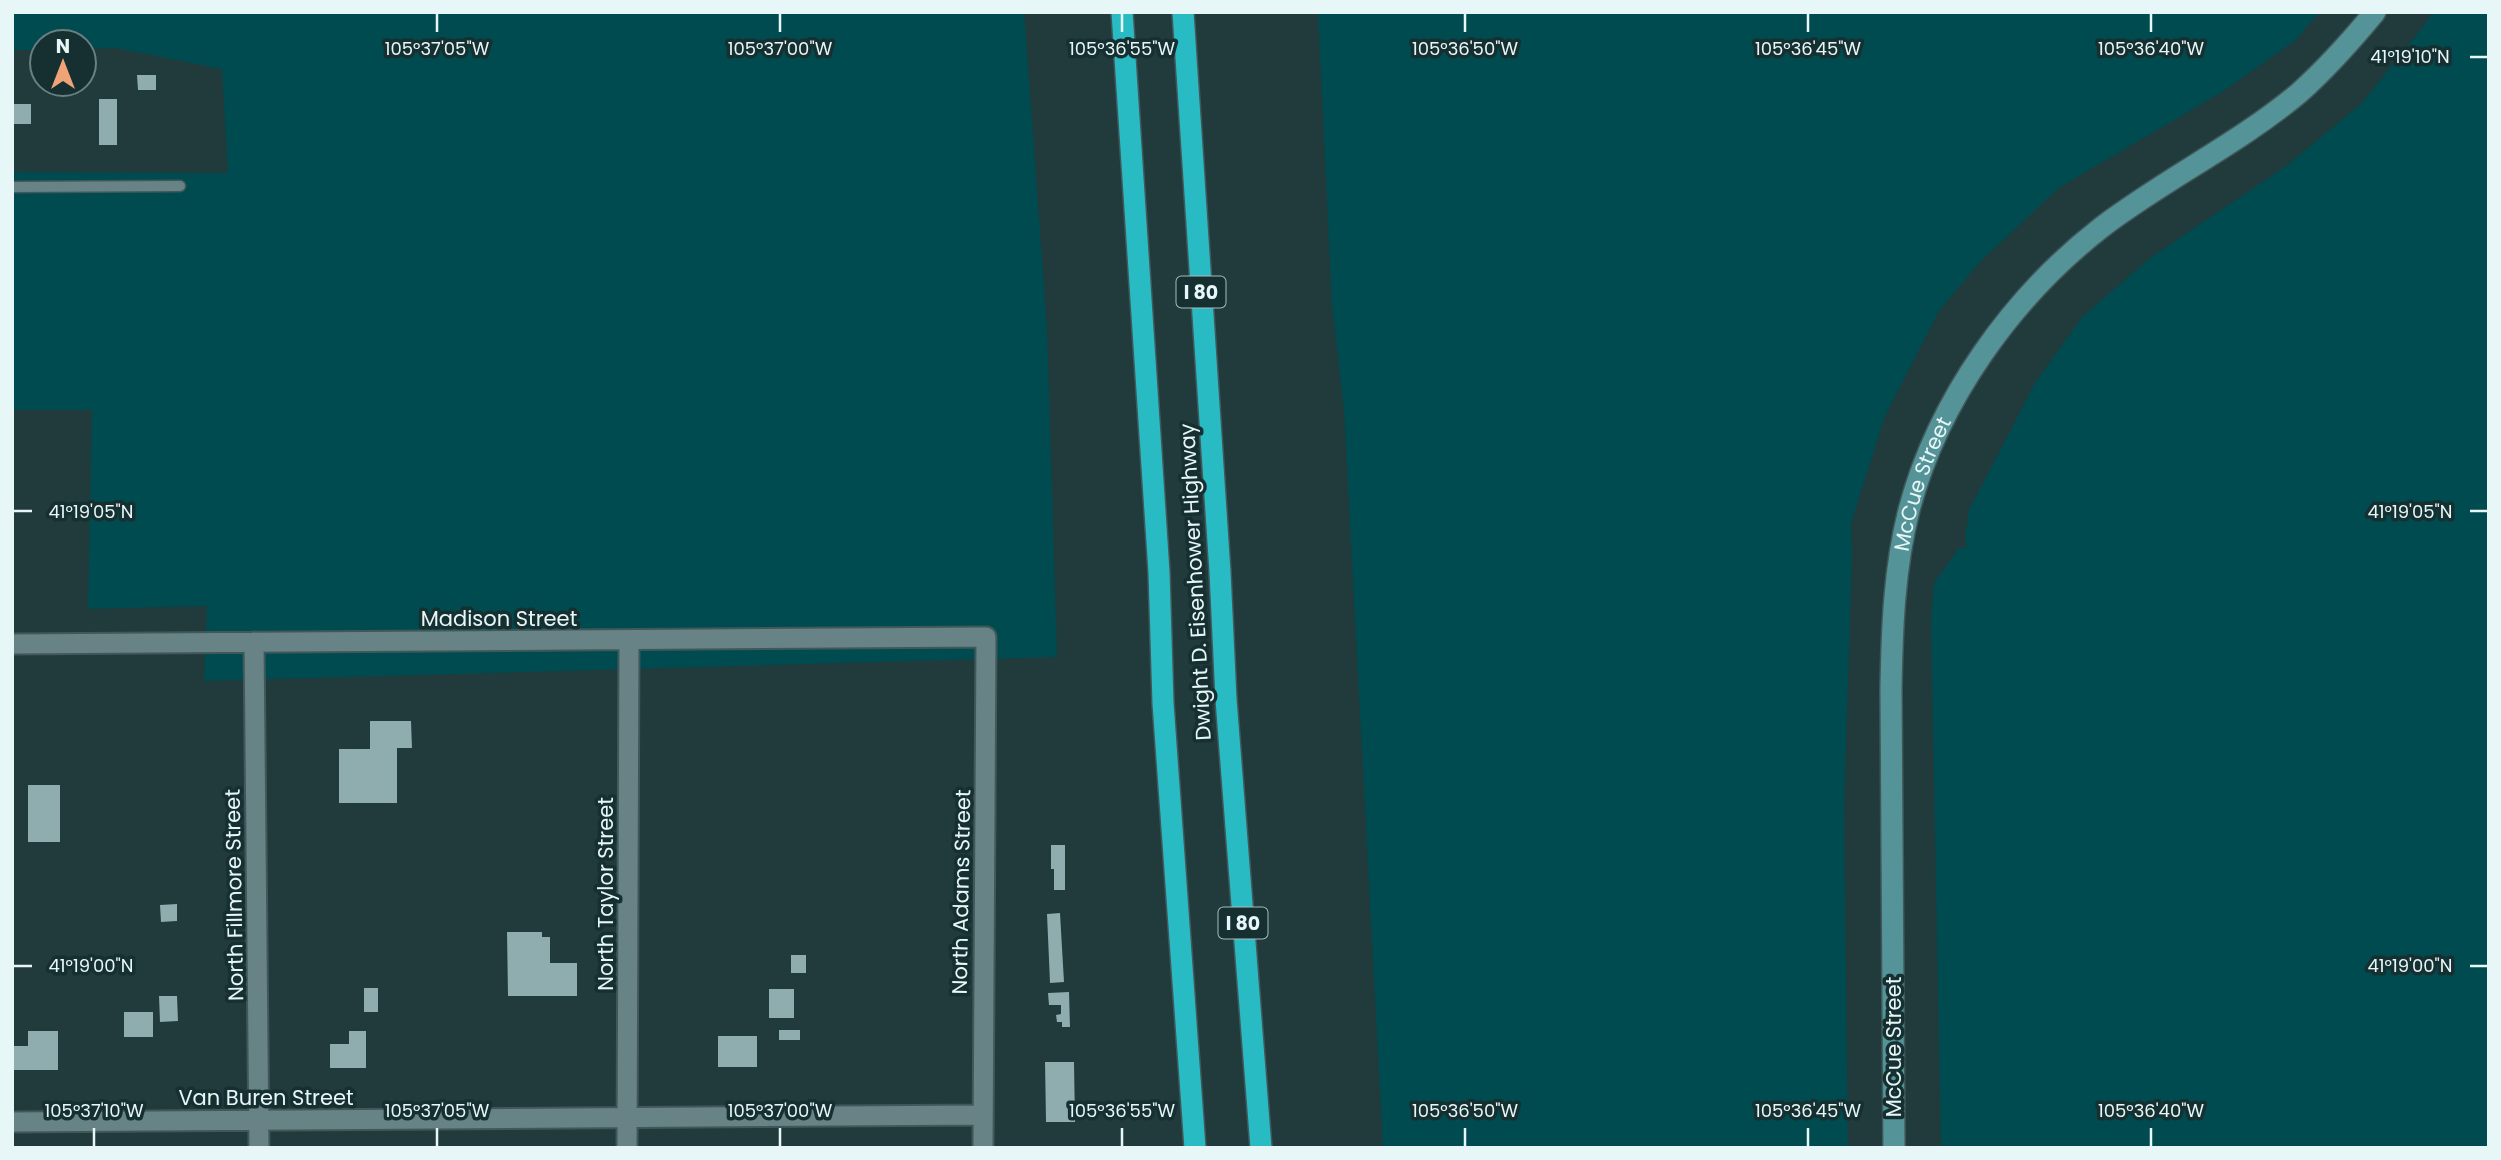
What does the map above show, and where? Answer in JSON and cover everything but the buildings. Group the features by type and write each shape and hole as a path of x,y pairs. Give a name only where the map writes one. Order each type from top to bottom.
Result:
{"highway":[{"name":"Dwight D. Eisenhower Highway","path":"1122,12 1159,572 1163,703 1195,1148"},
{"name":"Dwight D. Eisenhower Highway","path":"1182,12 1220,572 1226,699 1261,1148"}],"main road":[{"name":"McCue Street","path":"1894,1148 1891,702 1893,615 1909,510 1923,466 1947,414 1977,363 2014,314 2054,270 2102,227 2298,93 2337,57 2375,12"}],"street":[{"name":"Madison Street","path":"12,644 986,637"},
{"name":"North Adams Street","path":"983,1148 986,637"},
{"name":"North Taylor Street","path":"627,1148 629,640"},
{"name":"North Fillmore Street","path":"254,642 260,1148"},
{"name":"Van Buren Street","path":"12,1122 982,1115"}],"lane":[{"path":"12,187 180,186"}],"shaded area":[{"path":"12,12 1024,12 1047,328 1057,657 204,681 207,606 88,609 92,410 12,410 12,172 228,173 222,69 116,48 98,49 98,28 28,28 28,50 12,50"},
{"path":"1318,12 2319,12 2296,40 2222,92 2060,187 1981,261 1939,311 1885,416 1851,523 1844,805 1848,1148 1383,1148 1344,410 1332,305"},
{"path":"2432,12 2489,12 2489,1148 1941,1148 1931,623 1934,583 1959,548 1967,547 1965,539 1969,510 2035,383 2083,316 2150,258 2286,166 2361,104"}]}
